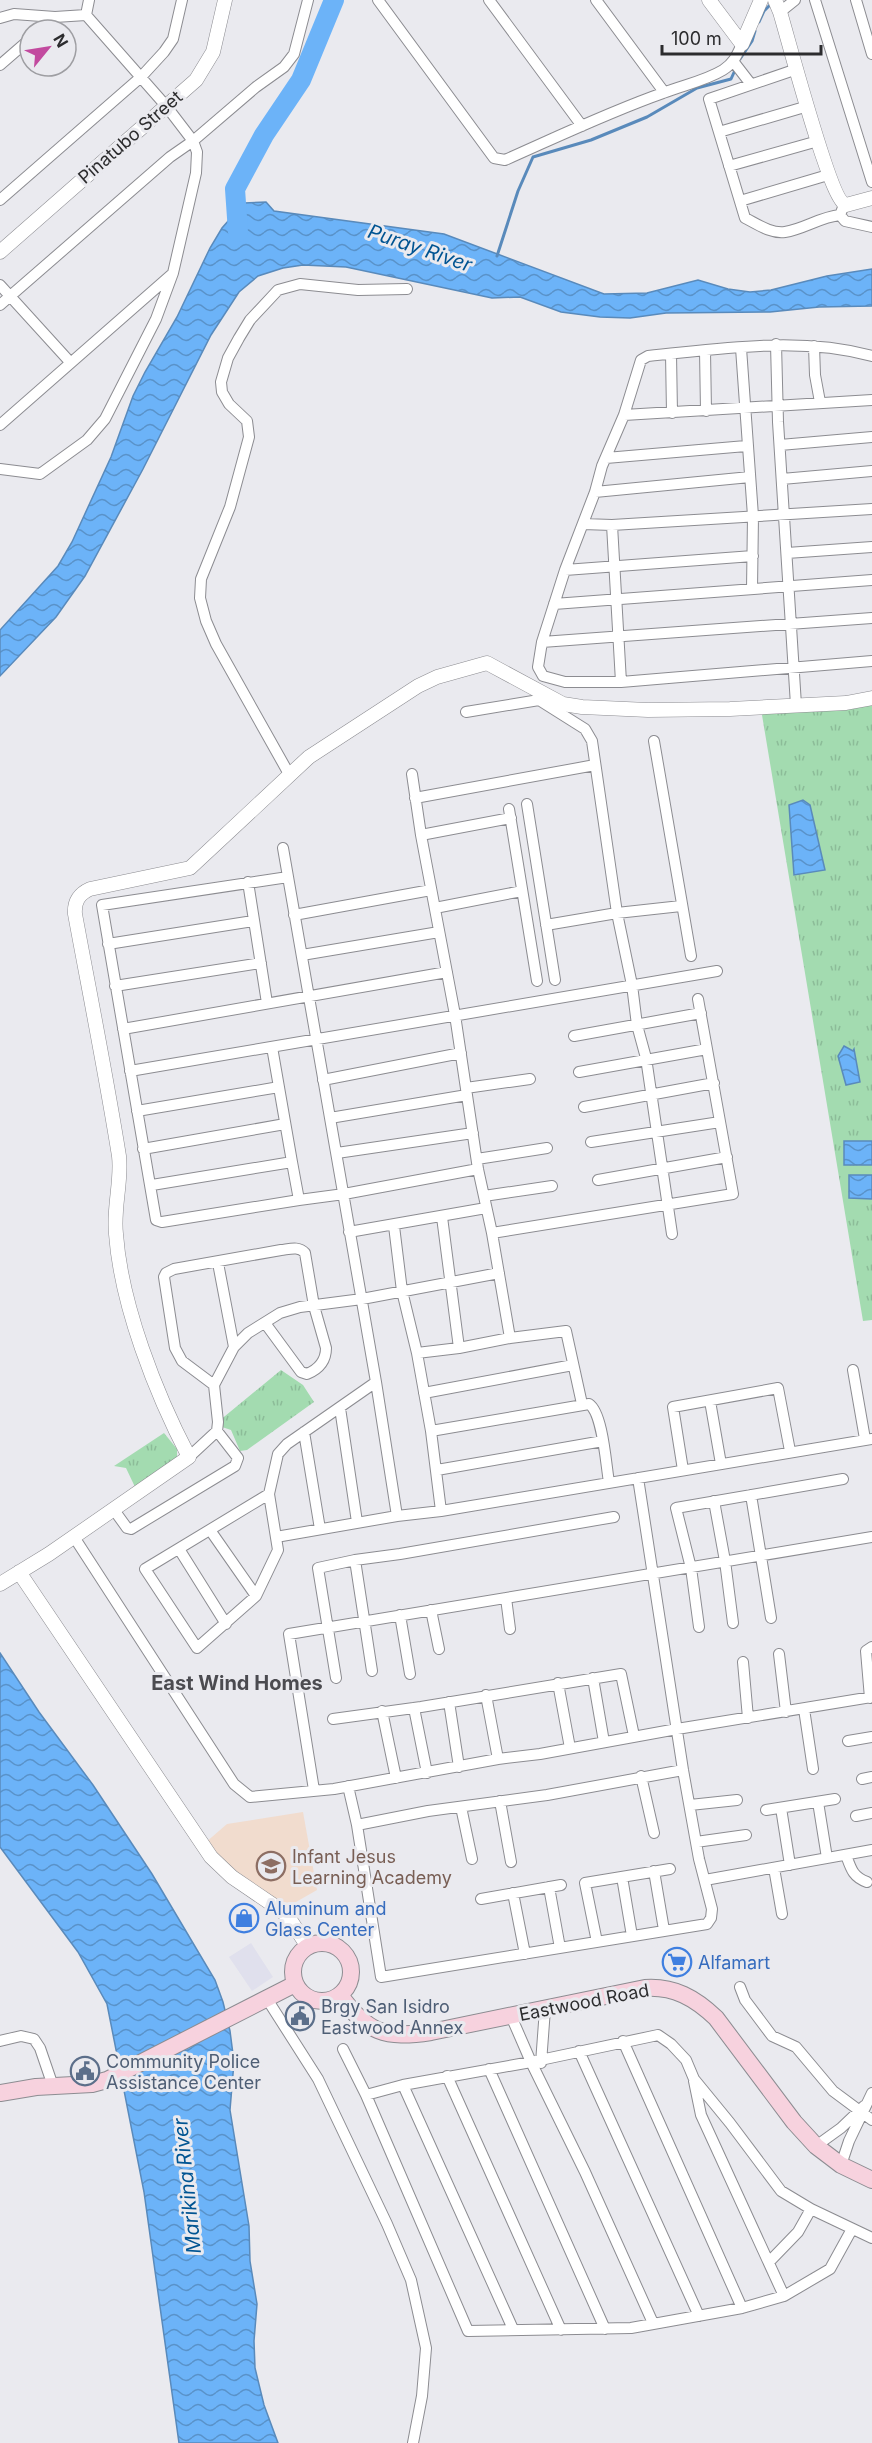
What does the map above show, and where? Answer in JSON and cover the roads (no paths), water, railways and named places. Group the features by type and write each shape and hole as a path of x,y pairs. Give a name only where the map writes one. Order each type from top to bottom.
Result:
{"main road":[{"path":"322,1943 330,1944 347,1958 351,1972 350,1979 340,1995 329,2000 313,2000 306,1996 296,1984 294,1963 297,1956 308,1947 322,1943"},
{"path":"0,2093 53,2086 92,2084 114,2077 296,1984"},
{"name":"Eastwood Road","path":"340,1995 358,2019 372,2028 391,2034 414,2035 656,1987 690,1997 716,2018 794,2122 816,2146 841,2165 872,2180"}],"street":[{"path":"86,15 89,0"},
{"path":"0,200 141,77 164,52 173,39 182,0"},
{"name":"Pinatubo Street","path":"0,252 196,80 213,52 225,0"},
{"path":"0,305 170,158 288,62 294,54 308,0"},
{"path":"378,0 494,158 505,160 664,92 681,88 735,63 761,0"},
{"path":"489,0 582,126"},
{"path":"596,0 664,92"},
{"path":"709,0 742,44"},
{"path":"795,0 778,6 828,175 840,202 845,221 872,227"},
{"path":"815,0 872,182"},
{"path":"856,0 872,54"},
{"path":"0,18 14,14 55,17 86,15"},
{"path":"0,469 40,474 87,440 105,419 156,319 173,273 196,173 197,152 193,141 167,107 86,15"},
{"path":"0,65 18,49"},
{"path":"735,63 747,79"},
{"path":"797,69 747,79 709,99 745,218 762,227 782,232 872,198"},
{"path":"719,132 808,106"},
{"path":"729,166 818,141"},
{"path":"740,201 828,175"},
{"path":"0,425 173,273"},
{"path":"289,774 216,644 206,621 200,598 201,579 207,558 230,507 249,437 247,422 229,404 222,392 221,382 228,358 250,320 278,290 300,284 358,290 407,289"},
{"path":"0,285 70,363"},
{"path":"776,344 796,705"},
{"path":"872,356 814,346 776,344 648,356 641,360 624,416 565,570 542,642 538,668 543,676 565,682 621,682 872,661"},
{"path":"814,346 819,402"},
{"path":"741,348 746,446 753,516 752,589"},
{"path":"705,351 706,411"},
{"path":"671,354 672,413"},
{"path":"624,416 872,400"},
{"path":"780,444 872,437"},
{"path":"606,458 746,446"},
{"path":"782,479 872,471"},
{"path":"596,492 750,477"},
{"path":"583,524 612,525 872,509"},
{"path":"612,525 621,682"},
{"path":"787,553 872,547"},
{"path":"565,570 753,556"},
{"path":"554,604 872,580"},
{"path":"542,642 872,618"},
{"path":"189,1457 155,1384 125,1291 115,1233 119,1160 74,907 79,896 90,889 190,868 309,757 418,686 437,677 487,663 563,704 582,707 730,710 846,703 872,698"},
{"path":"466,712 539,700 585,729 592,741 617,913 632,985 637,1025 646,1058 672,1234"},
{"path":"654,741 691,956"},
{"path":"415,798 595,765"},
{"path":"412,774 421,835 455,1015 477,1164 492,1233 510,1338"},
{"path":"527,804 555,980"},
{"path":"421,835 510,814 537,981"},
{"path":"283,848 362,1299 397,1516"},
{"path":"288,877 102,905 143,1149 152,1185 156,1220 158,1222 344,1194 547,1148"},
{"path":"248,882 267,1003"},
{"path":"294,915 431,890"},
{"path":"435,908 522,891"},
{"path":"546,925 617,913 681,906"},
{"path":"108,944 253,921"},
{"path":"302,955 439,933"},
{"path":"115,986 261,963"},
{"path":"130,1071 717,971"},
{"path":"123,1029 447,972"},
{"path":"492,1233 733,1194 698,999"},
{"path":"574,1036 700,1013"},
{"path":"272,1047 299,1200"},
{"path":"579,1071 707,1049"},
{"path":"323,1080 460,1053"},
{"path":"330,1118 530,1079"},
{"path":"584,1107 714,1083"},
{"path":"137,1111 279,1087"},
{"path":"591,1142 720,1122"},
{"path":"143,1149 285,1124"},
{"path":"337,1154 472,1133"},
{"path":"598,1180 727,1157"},
{"path":"152,1185 292,1162"},
{"path":"484,1196 552,1186"},
{"path":"350,1232 486,1208"},
{"path":"442,1216 459,1348"},
{"path":"394,1226 402,1291 417,1353 431,1431 441,1511"},
{"path":"214,1385 178,1358 164,1277 170,1270 288,1249 302,1250 305,1253 326,1355 320,1366 307,1374 296,1367 265,1323"},
{"path":"218,1263 234,1347"},
{"path":"0,1584 114,1510 189,1457 217,1431 214,1385 234,1347 248,1333 280,1313 499,1273"},
{"path":"417,1353 565,1330 568,1333 582,1404"},
{"path":"424,1393 573,1365"},
{"path":"276,1537 869,1439 854,1370"},
{"path":"269,1494 145,1569 197,1648 256,1596 278,1550 269,1494 278,1454 304,1432 376,1383"},
{"path":"683,1470 672,1408 779,1388 790,1451"},
{"path":"710,1401 721,1464"},
{"path":"431,1431 589,1404 594,1408 603,1442 609,1482"},
{"path":"340,1408 357,1522"},
{"path":"114,1510 127,1528 131,1529 235,1466 238,1458 217,1431"},
{"path":"304,1432 320,1529"},
{"path":"437,1470 603,1442"},
{"path":"348,1786 357,1825 381,1977 707,1924 712,1909 696,1842 683,1770 638,1478"},
{"path":"699,1627 691,1568 676,1508 843,1479"},
{"path":"751,1495 771,1618"},
{"path":"714,1501 733,1623"},
{"path":"336,1678 318,1568 614,1517"},
{"path":"210,1530 256,1596"},
{"path":"74,1537 234,1784 250,1797 348,1786 871,1697 866,1651 872,1647"},
{"path":"314,1790 289,1634 872,1537"},
{"path":"179,1549 226,1624"},
{"path":"355,1560 372,1671"},
{"path":"19,1572 211,1857 232,1877 282,1911 308,1947"},
{"path":"506,1598 510,1629"},
{"path":"431,1610 439,1648"},
{"path":"400,1615 410,1674"},
{"path":"778,1654 786,1712"},
{"path":"743,1662 748,1718"},
{"path":"333,1719 621,1674 634,1736"},
{"path":"593,1678 604,1742"},
{"path":"558,1683 570,1748"},
{"path":"486,1695 498,1759"},
{"path":"449,1702 459,1767"},
{"path":"414,1708 427,1773"},
{"path":"804,1709 813,1769"},
{"path":"382,1711 396,1778"},
{"path":"848,1741 872,1737"},
{"path":"357,1825 461,1806 580,1790 641,1776 683,1770"},
{"path":"641,1776 654,1833"},
{"path":"766,1810 835,1799"},
{"path":"690,1805 736,1800"},
{"path":"500,1801 512,1862"},
{"path":"818,1802 827,1858"},
{"path":"461,1806 472,1859"},
{"path":"781,1808 790,1865"},
{"path":"856,1816 872,1813"},
{"path":"696,1842 746,1835"},
{"path":"705,1880 872,1850"},
{"path":"846,1855 852,1873 867,1882"},
{"path":"774,1868 782,1914"},
{"path":"597,1942 585,1883 670,1869"},
{"path":"654,1871 664,1930"},
{"path":"622,1877 632,1936"},
{"path":"481,1899 561,1885"},
{"path":"549,1887 560,1948"},
{"path":"513,1893 525,1954"},
{"path":"740,1987 745,2000 772,2036 796,2047 833,2091 865,2112"},
{"path":"267,1999 318,2079 411,2280 426,2348 422,2396 413,2443"},
{"path":"545,2009 536,2060 538,2072 653,2323"},
{"path":"511,2016 536,2060"},
{"path":"366,2095 403,2085 658,2035 671,2044 686,2060 694,2079 701,2115 784,2296"},
{"path":"0,2041 21,2036 34,2039 40,2048 53,2086"},
{"path":"623,2041 742,2308"},
{"path":"343,2049 366,2095 468,2331 631,2328 742,2308 784,2296 830,2269 852,2229"},
{"path":"579,2051 699,2316"},
{"path":"489,2069 605,2329"},
{"path":"447,2076 561,2330"},
{"path":"694,2079 781,2191 811,2209 872,2238"},
{"path":"403,2085 513,2329"},
{"path":"841,2165 849,2141 865,2112 872,2093"},
{"path":"816,2146 865,2112"},
{"path":"769,2262 798,2232 811,2209"}],"water":[{"name":"Puray River","path":"266,202 274,211 444,234 604,294 647,293 698,280 728,289 750,292 771,290 827,276 872,269 872,306 819,307 770,312 666,313 630,318 600,317 561,312 520,297 492,298 346,267 303,265 283,268 258,276 239,292 211,335 143,469 85,576 56,617 0,676 0,630 58,566 72,542 111,457 133,396 177,317 210,248 222,228 244,203"},
{"path":"803,800 810,805 825,870 794,875 789,805"},
{"path":"844,1046 853,1051 854,1049 860,1082 846,1085 838,1056"},
{"path":"844,1141 872,1141 872,1165 844,1165"},
{"path":"849,1175 872,1175 872,1199 849,1198"},
{"name":"Marikina River","path":"0,1653 39,1712 93,1785 152,1874 215,1980 223,2002 234,2062 230,2110 249,2226 250,2261 257,2304 254,2341 255,2368 264,2405 278,2443 179,2443 144,2192 107,2004 78,1952 0,1847"}],"waterway":[{"path":"238,232 235,189 264,135 301,80 334,0"},
{"path":"759,22 764,11 772,3"},
{"path":"740,59 752,41 755,31"},
{"path":"497,256 518,191 533,157 591,140 647,117 697,88 731,79 736,68"}],"place":[{"name":"Infant Jesus Learning Academy","path":"271,1866"},
{"name":"Aluminum and Glass Center","path":"244,1918"},
{"name":"Alfamart","path":"677,1962"},
{"name":"Brgy San Isidro Eastwood Annex","path":"300,2016"},
{"name":"Community Police Assistance Center","path":"85,2071"}],"district":[{"name":"East Wind Homes","path":"237,1683"}]}
